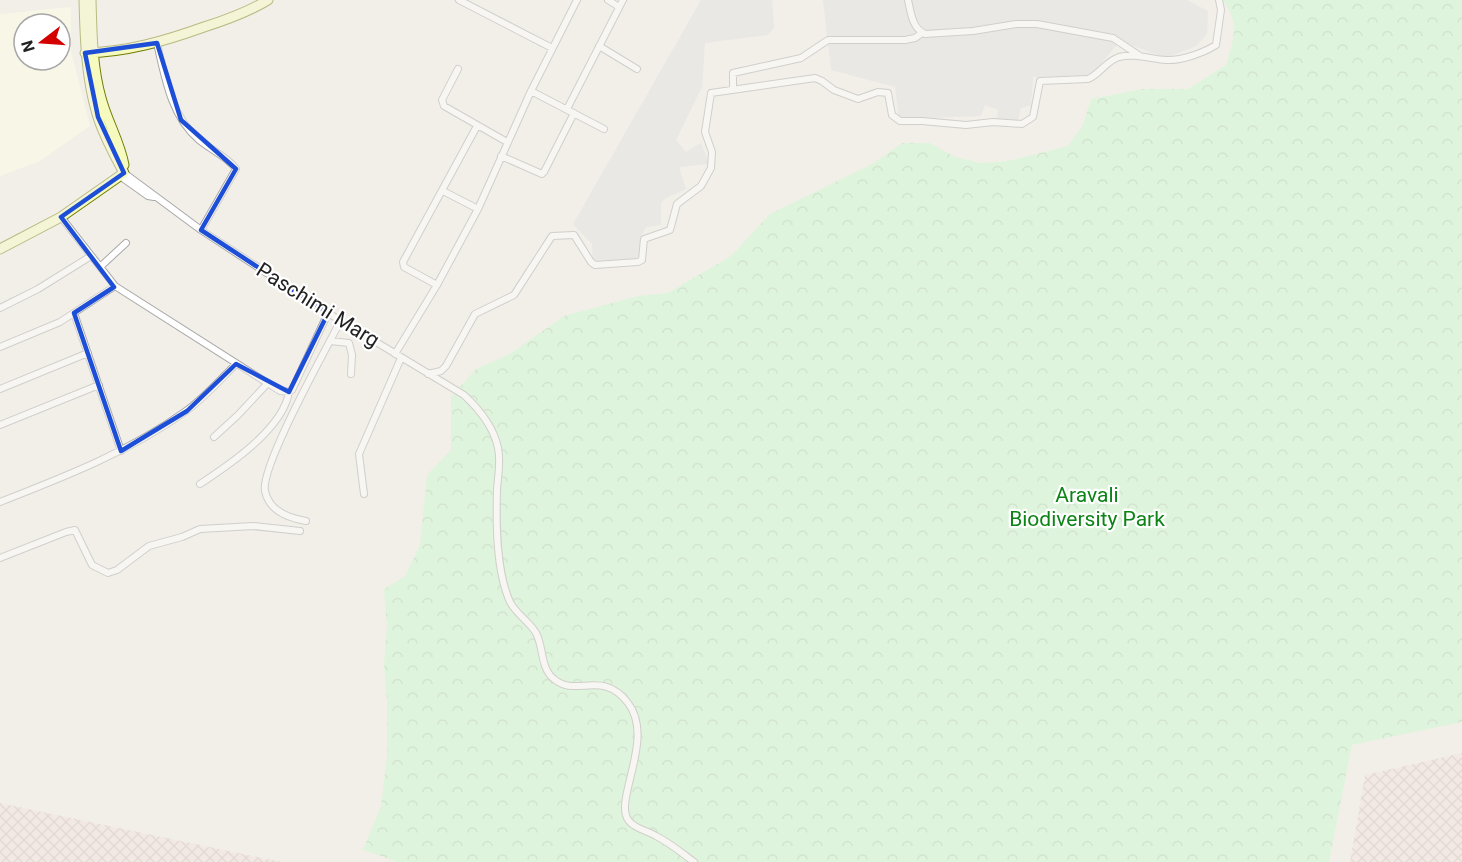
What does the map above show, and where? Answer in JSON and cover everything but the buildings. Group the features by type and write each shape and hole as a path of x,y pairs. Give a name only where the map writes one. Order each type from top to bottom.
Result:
{"main road":[{"path":"0,249 61,218 122,175 98,117 84,0"},
{"path":"89,50 91,0"},
{"path":"89,50 152,41 262,0"},
{"path":"89,50 157,43 245,12 268,0"}],"street":[{"path":"459,0 552,48"},
{"name":"Paschimi Marg","path":"122,175 148,196 154,197 328,313 398,356 478,209 531,91 577,0"},
{"path":"608,0 619,7"},
{"path":"567,109 623,0"},
{"path":"908,0 915,26 922,33 935,35 1016,24 1037,24 1113,38 1140,56"},
{"path":"428,374 441,371 446,366 475,314 514,295 552,236 574,235 591,262 596,265 642,260 644,239 670,230 677,204 702,186 709,175 713,159 705,127 709,95 713,92 815,78 834,90 858,99 878,92 888,93 892,115 900,121 966,125 993,122 1022,124 1033,117 1040,81 1088,79 1095,76 1116,58 1140,56 1174,60 1216,45 1221,10 1219,0"},
{"path":"733,90 733,73 801,58 828,40 905,40 915,38 922,33"},
{"path":"157,43 170,94 181,120 201,142 236,169 201,230"},
{"path":"598,46 637,69"},
{"path":"458,69 442,103 446,108 507,142"},
{"path":"531,91 604,129"},
{"path":"501,156 542,174 574,113"},
{"path":"437,285 403,264 477,126"},
{"path":"443,191 478,209"},
{"path":"61,218 115,286 267,384 280,391 289,392"},
{"path":"100,267 126,243"},
{"path":"0,308 38,289 91,256"},
{"path":"0,347 46,329 74,314 115,286"},
{"path":"200,484 228,465 262,435 286,404 289,392 295,385 328,313"},
{"path":"74,314 121,451"},
{"path":"306,521 288,517 273,507 266,495 264,480 286,428 340,320"},
{"path":"330,341 349,343 351,374"},
{"path":"0,389 88,353"},
{"path":"364,494 359,454 398,356 464,396 482,415 495,440 499,459 497,493 501,567 510,603 535,631 548,672 554,680 567,685 600,684 611,687 621,695 634,712 637,719 638,738 631,782 624,805 625,815 629,822 655,835 694,862"},
{"path":"0,502 99,461 149,435 187,411 236,364"},
{"path":"214,437 267,384"},
{"path":"0,425 99,385"},
{"path":"0,558 75,530 92,565 108,573 117,570 149,546 182,537 196,530 253,526 300,531"}],"highlighted area":[{"path":"157,43 181,120 236,169 201,230 328,313 289,392 236,364 187,411 121,451 74,313 114,287 61,217 124,173 98,117 85,53"}],"shaded area":[{"path":"701,0 772,0 774,28 768,35 705,43 702,87 676,140 686,152 701,143 709,164 679,167 686,189 666,198 661,203 661,225 646,227 641,236 639,259 593,261 592,244 573,224"},
{"path":"823,0 1187,0 1208,11 1207,34 1196,46 1166,58 1120,41 1091,76 1033,77 1031,105 1021,108 1018,121 997,120 998,110 985,105 981,116 899,119 895,87 831,70"},
{"path":"71,7 71,12 20,12"},
{"path":"12,13 12,72 72,72 72,55 90,126 40,161 0,176 0,14"},
{"path":"1462,753 1462,862 1350,862 1365,775"},
{"path":"0,803 281,862 0,862"}],"green space":[{"name":"Aravali Biodiversity Park","path":"1222,0 1462,0 1462,722 1352,745 1329,862 398,862 363,850 381,806 387,756 384,665 387,626 384,589 405,576 420,545 427,475 451,450 451,397 476,369 510,354 564,316 638,296 668,293 731,256 770,214 874,163 902,143 930,143 955,157 981,163 1008,161 1068,146 1083,125 1091,99 1143,89 1188,89 1226,65 1234,32 1232,16"}]}
